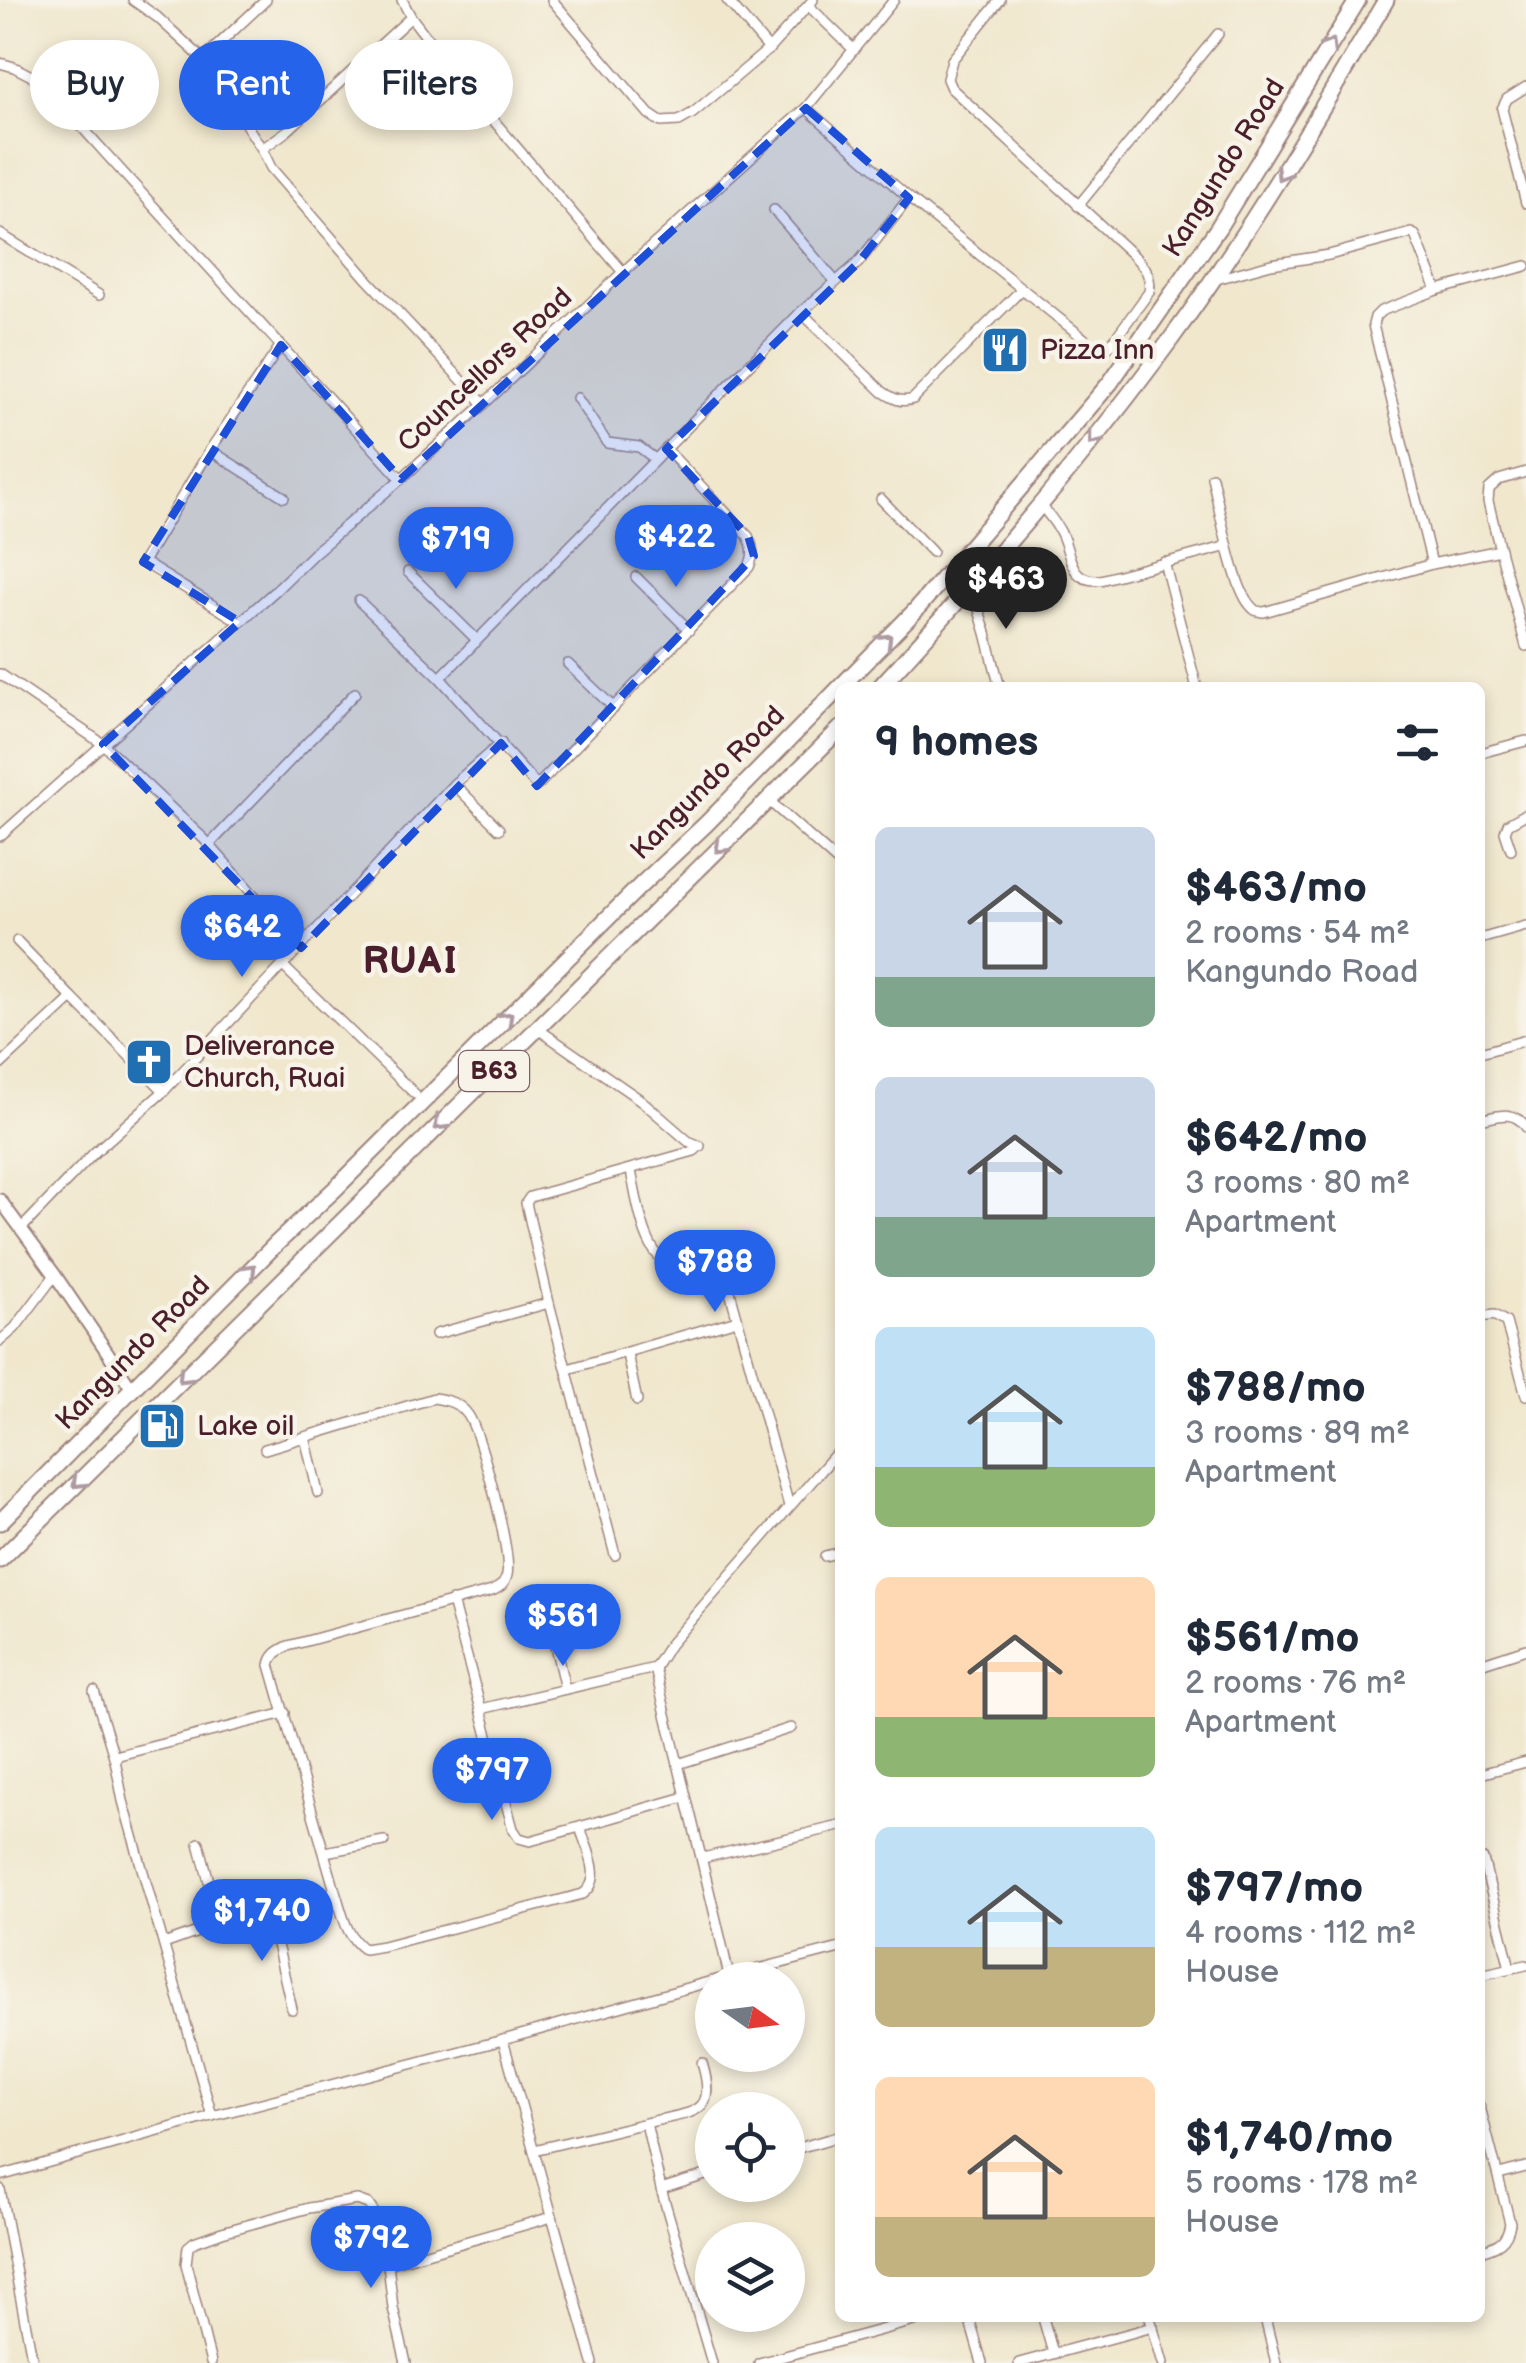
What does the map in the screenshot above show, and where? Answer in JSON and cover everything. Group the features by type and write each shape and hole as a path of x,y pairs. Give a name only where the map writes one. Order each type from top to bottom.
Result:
{"highway":[{"name":"Kangundo Road","path":"845,682 915,611 1110,384 1218,228 1358,0"},
{"name":"Kangundo Road","path":"885,682 972,587 1128,397 1240,237 1386,0"},
{"path":"1218,228 1240,237"},
{"path":"1146,332 1164,348"},
{"path":"1110,384 1128,397"},
{"name":"Kangundo Road","path":"0,1522 835,693"},
{"name":"Kangundo Road","path":"0,1560 835,734"}],"street":[{"path":"133,0 183,40"},
{"path":"223,40 266,0"},
{"path":"402,0 460,81 623,272"},
{"path":"552,0 649,114 669,124 692,113 769,49 811,3 854,50"},
{"path":"727,0 769,49"},
{"name":"Councellors Road","path":"0,836 401,479 806,108 894,0"},
{"path":"1000,0 952,60 947,80 958,96 1144,266 1151,281 1172,295"},
{"path":"262,149 411,16"},
{"path":"1078,206 1218,34"},
{"path":"0,64 41,81 401,479"},
{"path":"1525,198 1502,110 1506,99 1526,87"},
{"path":"806,108 909,198 1092,346 1103,350 1109,347 1137,311 1151,281"},
{"path":"250,130 271,168 368,280 484,404"},
{"path":"440,678 801,312 858,264 909,198"},
{"path":"774,210 836,282"},
{"path":"1211,281 1411,232 1437,290"},
{"path":"0,234 99,296"},
{"path":"1432,564 1373,325 1375,316 1437,290 1526,266"},
{"path":"801,312 884,392 905,402 914,399 1022,289"},
{"path":"240,622 143,562 210,450 282,345"},
{"path":"577,398 608,443 639,446 656,460"},
{"path":"359,600 440,678 537,786 749,567 754,556 748,536 666,449"},
{"path":"210,450 284,497"},
{"path":"1526,472 1499,480 1489,489 1488,501 1526,646"},
{"path":"1212,477 1228,546 1248,604 1256,610 1264,612 1432,564 1500,550"},
{"path":"882,499 932,552"},
{"path":"1042,505 1062,535 1073,566 1084,579 1100,580 1228,546"},
{"path":"1164,562 1195,682"},
{"path":"408,572 477,640"},
{"path":"636,578 689,630"},
{"path":"972,587 998,682"},
{"path":"568,664 614,708"},
{"path":"0,674 103,744 204,839 301,948"},
{"path":"208,846 356,693"},
{"path":"1485,752 1526,740"},
{"path":"20,1230 94,1152 164,1090 454,784 500,743"},
{"path":"454,784 499,829"},
{"path":"768,800 835,860"},
{"path":"1511,850 1505,832 1508,824 1526,814"},
{"path":"1485,938 1526,926"},
{"path":"17,941 164,1090"},
{"path":"282,966 415,1094"},
{"path":"0,1064 72,998"},
{"path":"538,1029 642,1100 688,1142 700,1146 526,1201 615,1555"},
{"path":"1485,1052 1526,1040"},
{"path":"1485,1119 1516,1116 1526,1127"},
{"path":"630,1171 656,1254 672,1264 707,1260 724,1270 789,1506"},
{"path":"0,1200 133,1390"},
{"path":"0,1341 16,1328 55,1274"},
{"path":"436,1334 549,1303"},
{"path":"1485,1316 1494,1315 1506,1322 1525,1391"},
{"path":"568,1370 737,1320"},
{"path":"627,1354 637,1401"},
{"path":"265,1448 434,1398 450,1400 463,1409 473,1424 507,1553 506,1581 500,1587 288,1646 271,1659 354,1942 364,1949 384,1946 583,1894 594,1880 580,1827"},
{"path":"305,1437 318,1493"},
{"path":"480,1709 655,1668 670,1644 835,1455"},
{"path":"826,1556 835,1553"},
{"path":"452,1601 520,1838 530,1841 685,1797"},
{"path":"548,1610 565,1689"},
{"path":"1485,1662 1526,1649"},
{"path":"655,1668 726,1962"},
{"path":"94,1691 212,2116"},
{"path":"115,1760 119,1755 285,1713"},
{"path":"678,1764 791,1728"},
{"path":"1485,1773 1526,1762"},
{"path":"703,1858 835,1827"},
{"path":"326,1852 384,1841"},
{"path":"199,1843 220,1924"},
{"path":"1485,1867 1510,1968"},
{"path":"164,1944 336,1891"},
{"path":"269,1910 292,2009"},
{"path":"785,1962 835,1949"},
{"path":"1485,1974 1526,1965"},
{"path":"0,2176 695,1986"},
{"path":"504,2040 593,2363"},
{"path":"534,2150 698,2109 706,2102 709,2084 705,2072"},
{"path":"646,2123 661,2189 712,2363"},
{"path":"1485,2126 1510,2223 1500,2244 1485,2248"},
{"path":"805,2146 835,2137"},
{"path":"1498,2174 1526,2168"},
{"path":"661,2189 695,2179"},
{"path":"0,2189 33,2363"},
{"path":"210,2363 186,2264 186,2254 194,2242 309,2208 357,2200 368,2204 374,2214 388,2264 406,2363"},
{"path":"388,2264 552,2217"},
{"path":"759,2363 911,2322"},
{"path":"970,2322 982,2363"},
{"path":"1044,2322 1054,2353"},
{"path":"1018,2363 1152,2322 1163,2363"},
{"path":"1265,2322 1276,2363"}],"highlighted area":[{"path":"806,108 909,198 858,263 666,449 748,536 754,556 537,786 501,743 301,948 103,744 240,622 143,562 281,345 401,479"}],"place":[{"name":"Pizza Inn","path":"1005,350"},
{"name":"Deliverance Church, Ruai","path":"149,1062"},
{"name":"Lake oil","path":"162,1426"}],"district":[{"name":"RUAI","path":"411,961"}]}
